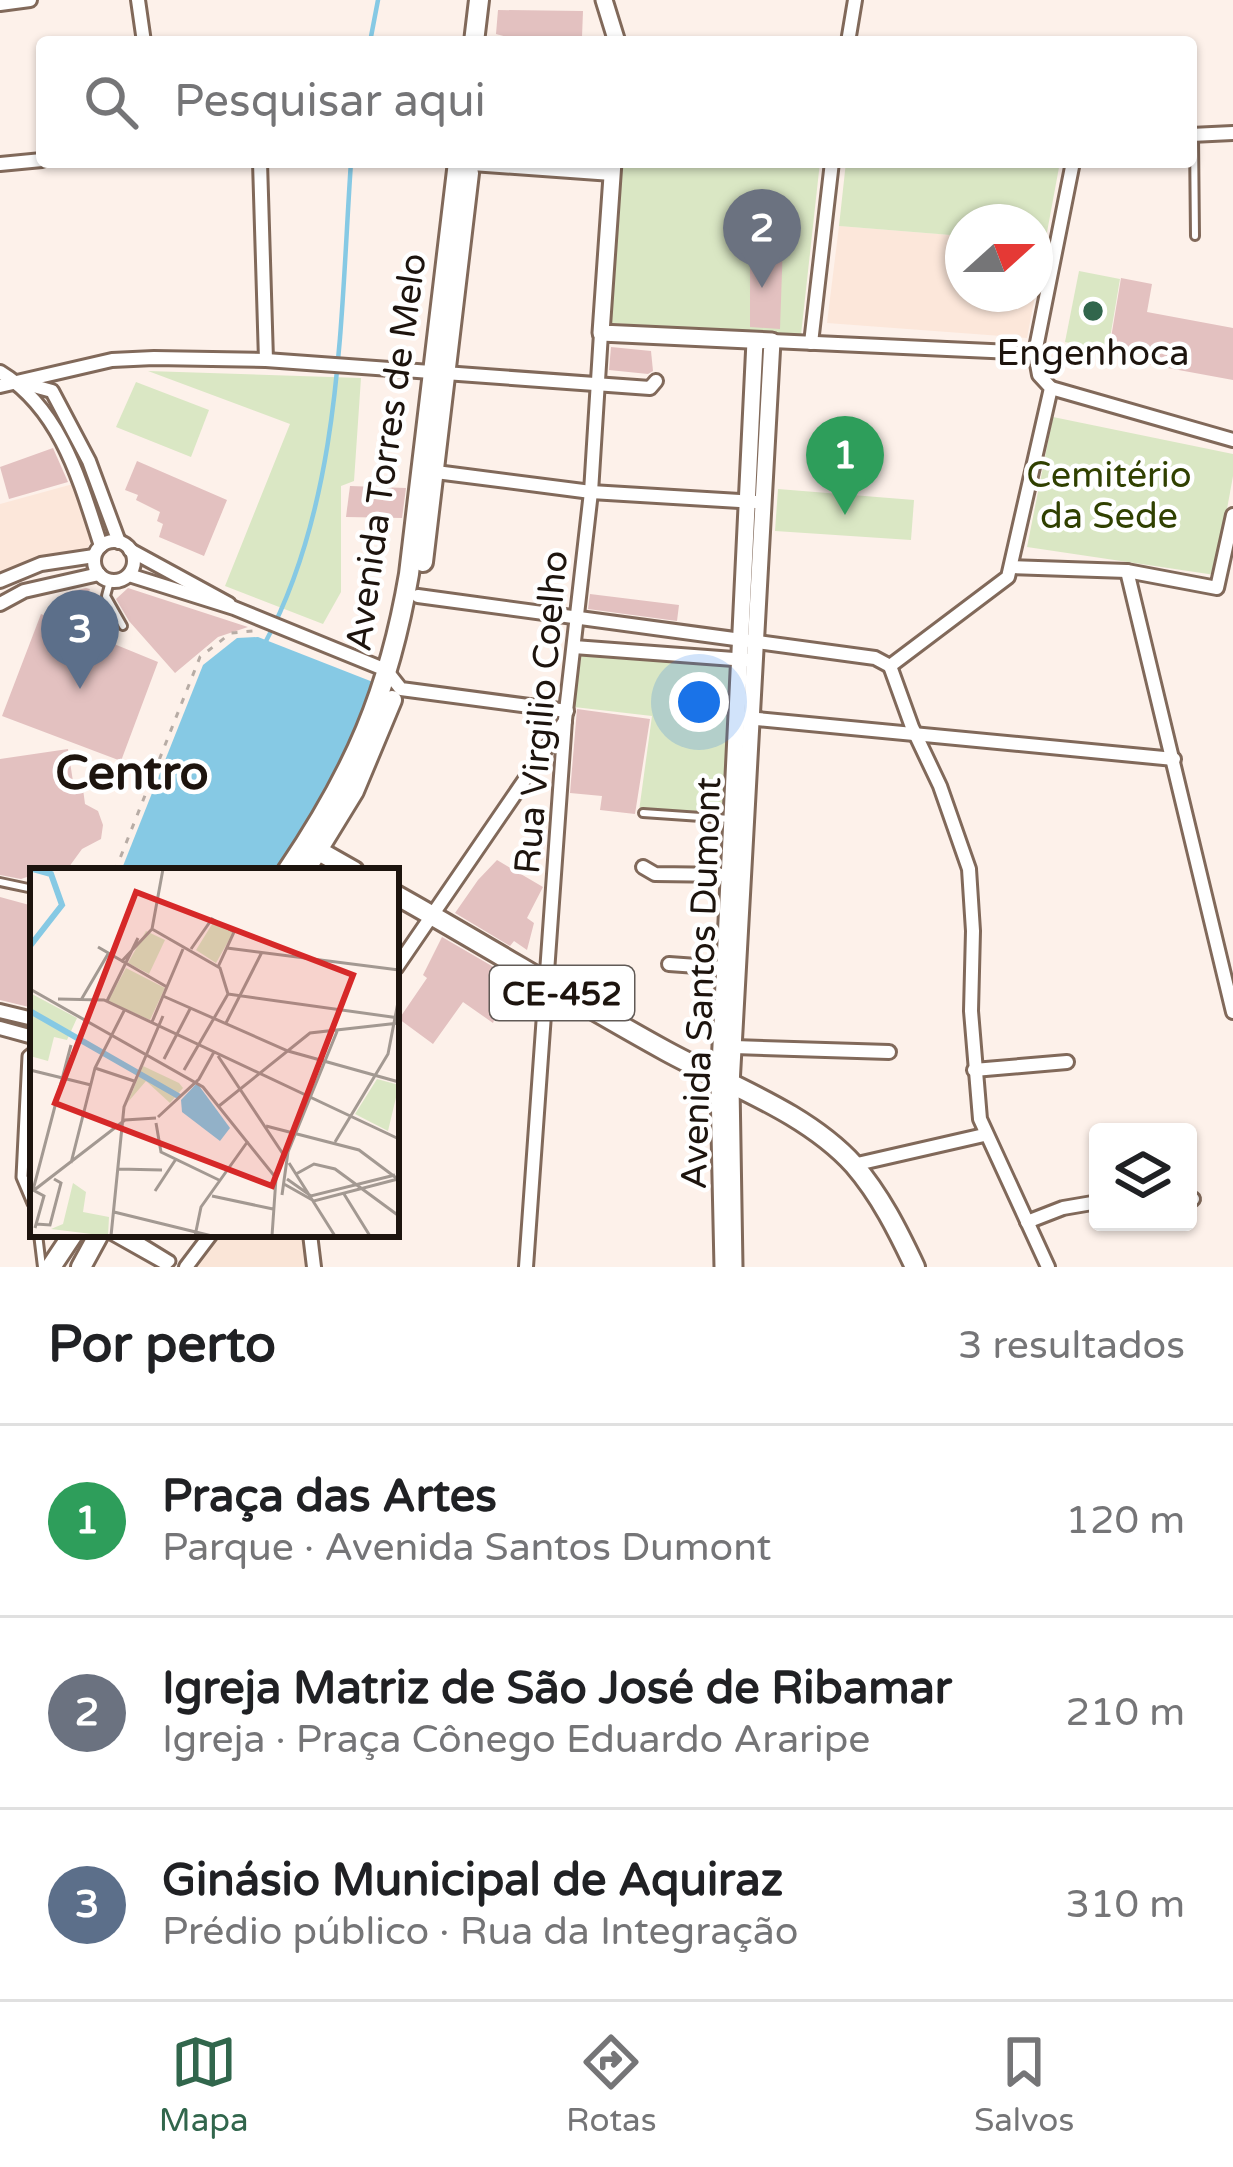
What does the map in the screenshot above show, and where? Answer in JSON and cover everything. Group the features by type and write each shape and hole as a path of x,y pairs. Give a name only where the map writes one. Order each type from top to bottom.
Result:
{"main road":[{"path":"475,36 479,0"},
{"path":"485,36 489,0"},
{"name":"Avenida Torres de Melo","path":"393,680 439,374 461,168"},
{"name":"Avenida Torres de Melo","path":"290,868 354,791 393,680 418,596 436,472 439,374"},
{"path":"312,847 349,868"},
{"name":"Avenida Torres de Melo","path":"306,868 312,847"},
{"name":"CE-452","path":"399,897 547,985 802,1124 853,1165 885,1207 915,1267"},
{"path":"51,1267 71,1237"},
{"path":"85,1266 98,1237"}],"street":[{"path":"0,4 30,0"},
{"path":"138,0 143,36"},
{"path":"604,0 615,36"},
{"path":"849,36 856,0"},
{"path":"1197,135 1233,133"},
{"path":"0,164 36,161"},
{"path":"260,168 266,360"},
{"name":"Rua Virgilio Coelho","path":"526,1267 566,716 591,492 613,168"},
{"path":"811,343 831,168"},
{"path":"1072,168 1035,353 1039,375 1051,388 1233,440"},
{"path":"601,333 1035,353"},
{"name":"Avenida Santos Dumont","path":"734,1267 725,1083 734,1047 764,341"},
{"path":"0,386 112,359 266,360 650,388 656,381"},
{"path":"0,372 38,400 69,457 104,578"},
{"path":"16,381 52,392 134,562 128,575"},
{"path":"890,666 1004,584 1012,567 1051,388"},
{"path":"436,472 591,492 755,502"},
{"path":"1012,567 1126,571 1217,588 1233,515"},
{"path":"0,581 41,564 124,546 214,592 266,628 284,631 393,680 566,716 399,964"},
{"path":"1126,571 1233,1012"},
{"path":"0,604 24,591 128,575 234,608"},
{"path":"418,596 749,652"},
{"path":"574,647 875,658 890,666 969,869 974,1070 984,1136 1048,1267"},
{"path":"746,718 1174,759"},
{"name":"Avenida Santos Dumont","path":"723,1267 725,968 746,718"},
{"path":"643,867 655,874 731,875"},
{"path":"669,964 725,968"},
{"path":"0,1011 30,1018"},
{"path":"0,1028 30,1036"},
{"path":"734,1047 889,1052"},
{"path":"30,1054 22,1177 30,1196"},
{"path":"974,1070 1067,1062"},
{"path":"853,1165 984,1136"},
{"path":"1028,1222 1089,1204"},
{"path":"115,1237 166,1265 170,1262 131,1237"},
{"path":"186,1267 209,1237"},
{"path":"310,1237 314,1267"}],"lane":[{"path":"1194,168 1195,236"},
{"path":"104,578 106,596 123,626"},
{"path":"643,813 734,820"},
{"path":"0,882 30,888"},
{"path":"38,1237 42,1267"}],"path":[{"path":"117,868 200,657 231,633 266,628"}],"shaded area":[{"path":"839,226 945,235 945,312 1032,312 1027,338 827,323"},
{"path":"73,484 92,540 86,550 49,556 0,574 0,504"},
{"path":"217,1237 305,1237 309,1267 196,1267"}],"green space":[{"path":"616,168 819,168 801,335 610,323"},
{"path":"845,168 1059,168 1052,204 945,204 945,235 839,226"},
{"name":"Engenhoca","path":"1079,271 1120,279 1108,350 1065,342"},
{"path":"148,371 361,378 354,481 341,486 341,592 323,624 225,586 290,424"},
{"path":"136,382 209,410 191,457 116,427"},
{"name":"Cemitério da Sede","path":"1053,417 1233,454 1215,575 1027,547"},
{"path":"778,489 914,500 911,540 775,531"},
{"path":"582,650 739,663 727,816 639,811 652,716 574,707"}],"water":[{"path":"258,637 378,684 335,780 280,868 122,868 203,665 237,638"}],"building":[{"path":"498,10 583,11 582,36 496,34"},
{"path":"750,243 783,243 780,329 750,327"},
{"path":"1121,278 1152,284 1147,312 1233,328 1233,380 1146,364 1148,350 1110,344"},
{"path":"611,347 651,351 653,371 609,370"},
{"path":"53,448 68,482 9,499 0,467"},
{"path":"137,461 227,500 204,556 159,537 160,512 125,490"},
{"path":"350,486 406,488 402,518 346,517"},
{"path":"128,588 248,627 218,637 175,673 116,599"},
{"path":"90,589 75,628 158,662 121,761 2,716 41,614 55,620 65,593"},
{"path":"590,594 679,605 677,621 588,609"},
{"path":"577,709 650,719 635,814 600,810 602,796 570,793"},
{"path":"68,749 74,788 83,789 85,804 98,811 101,839 82,849 68,868 30,868 30,876 21,879 0,875 0,759"},
{"path":"497,860 543,887 527,918 534,923 527,950 514,941 510,946 455,913"},
{"path":"0,897 30,905 30,1007 0,1000"},
{"path":"442,937 511,977 493,1023 463,1002 433,1044 399,1019 427,978 423,975"}],"waterway":[{"path":"371,36 378,0"},
{"path":"265,643 290,588 323,470 339,347 351,168"}],"place":[{"name":"Igreja Matriz de São José de Ribamar","path":"762,288"},
{"name":"Engenhoca","path":"1093,311"},
{"name":"Praça das Artes","path":"845,515"},
{"name":"Ginásio Municipal de Aquiraz","path":"80,689"}],"district":[{"name":"Centro","path":"132,772"}]}
